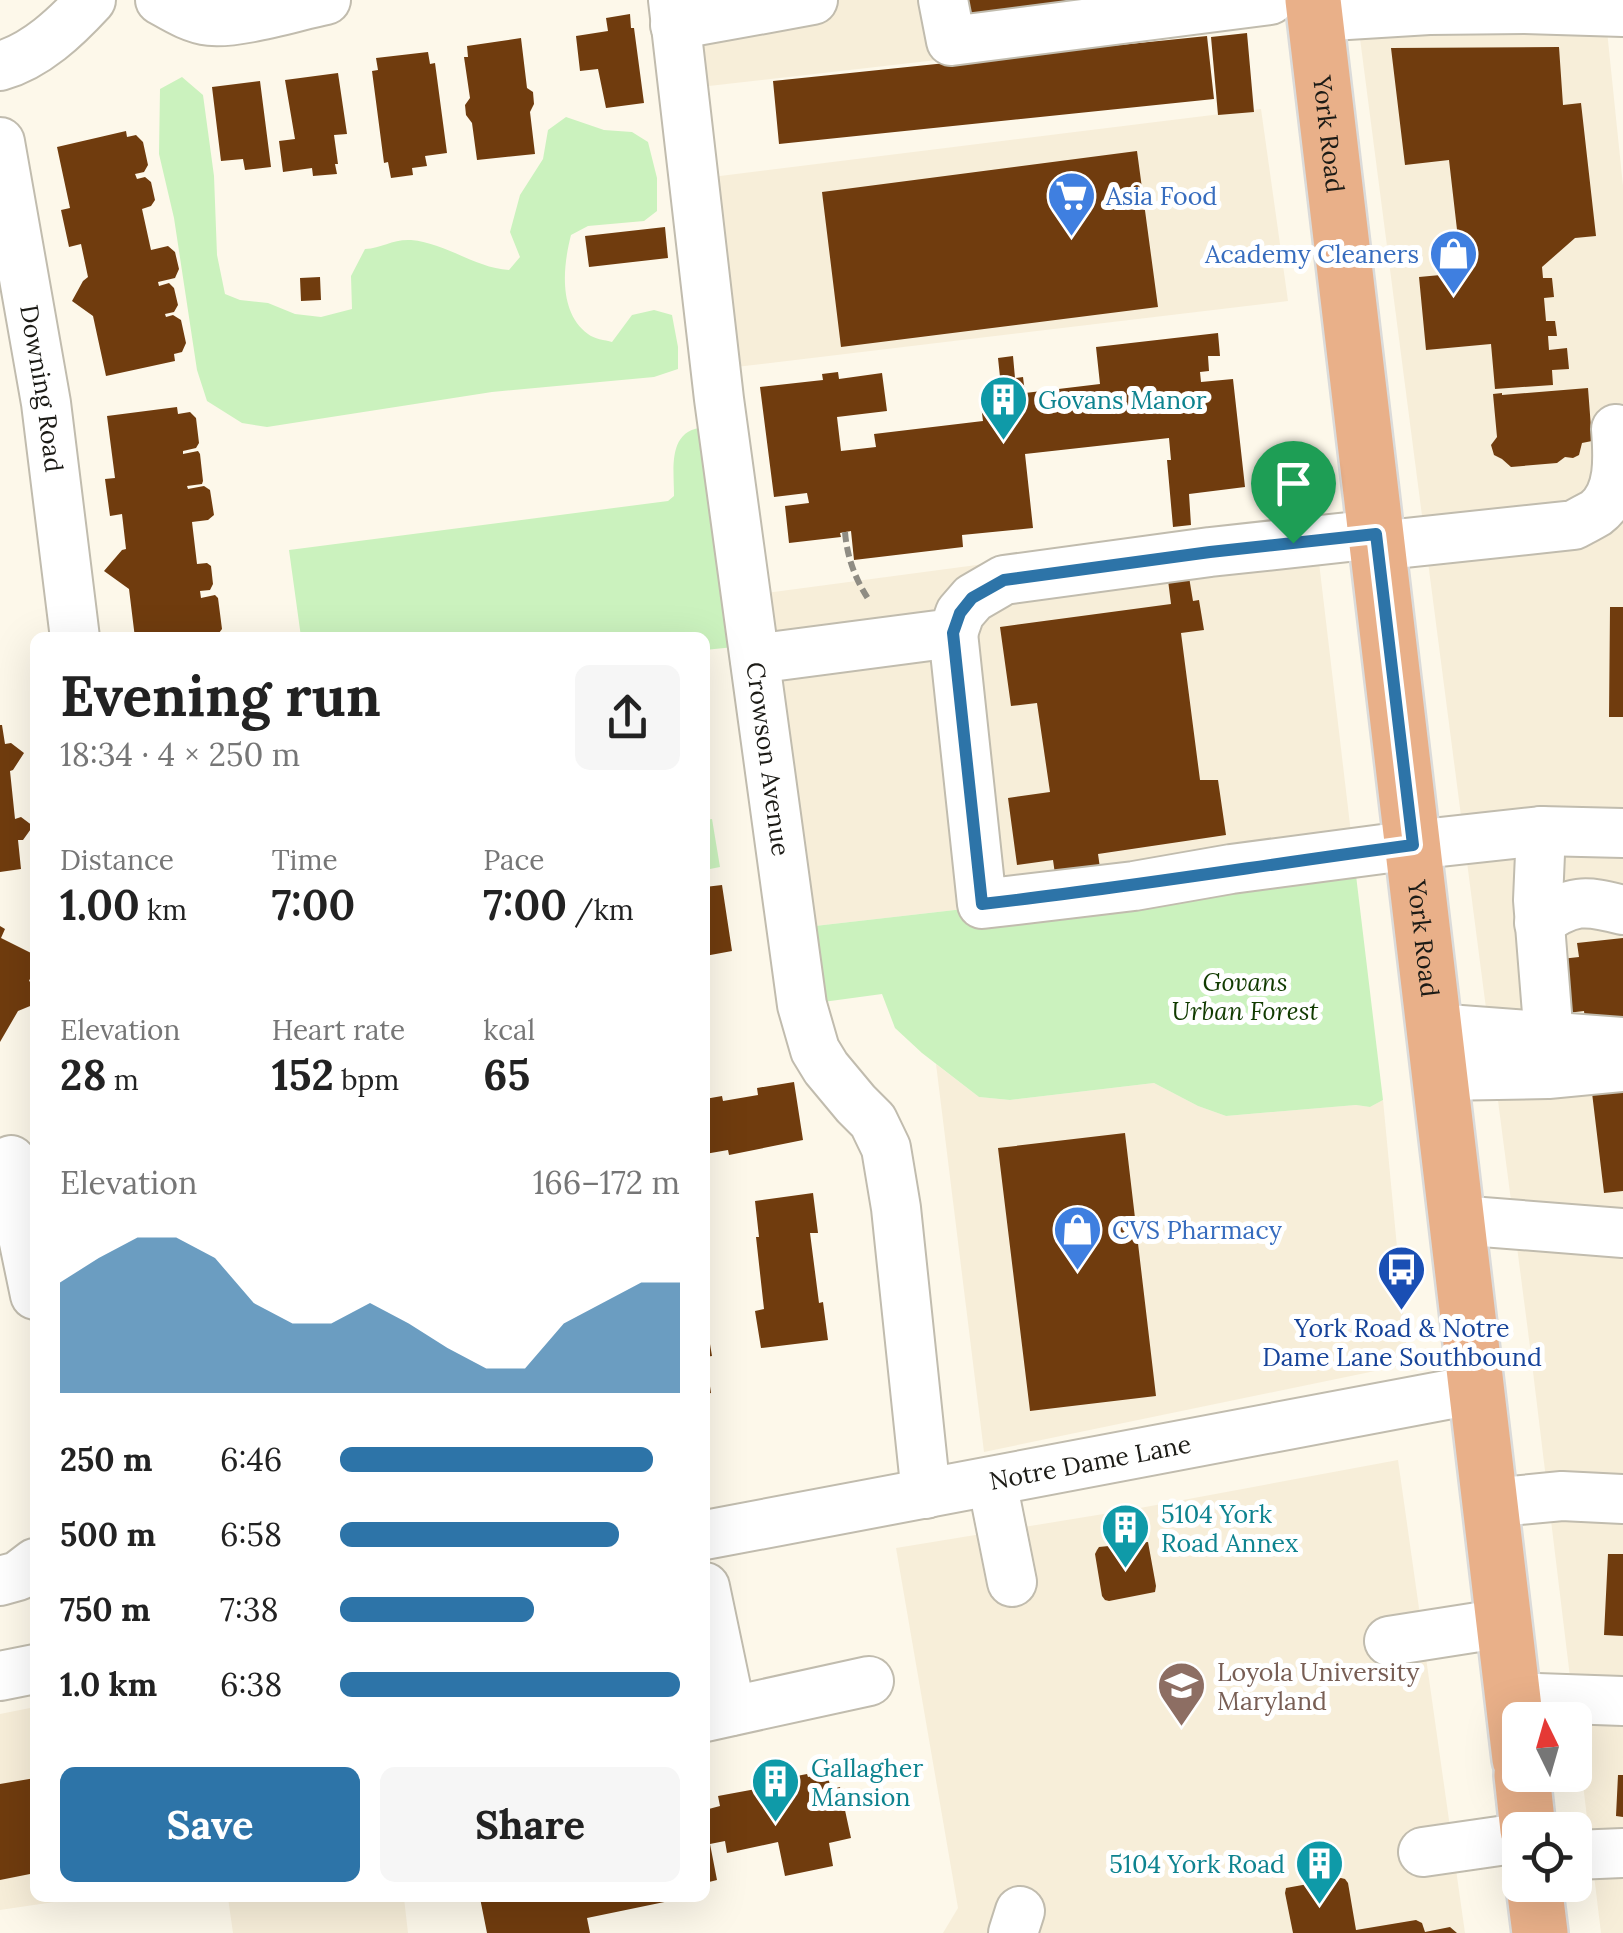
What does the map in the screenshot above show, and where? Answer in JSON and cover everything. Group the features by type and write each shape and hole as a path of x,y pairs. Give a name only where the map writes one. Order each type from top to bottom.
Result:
{"main road":[{"name":"York Road","path":"1283,6 1376,540 1514,1702"},
{"path":"1536,1902 1540,1933"}],"street":[{"path":"160,0 188,16 227,21 326,0"},
{"path":"674,12 813,0"},
{"path":"942,0 951,41 1283,6 1623,12"},
{"path":"0,66 41,46 78,6"},
{"name":"Crowson Avenue","path":"674,12 719,399 807,1028 826,1068 872,1121 886,1148 896,1208 926,1494"},
{"name":"Downing Road","path":"0,142 5,194 46,403 74,632"},
{"path":"1616,429 1618,461 1613,488 1600,510 1574,524 1210,552 1004,580 972,598 960,613 953,633 982,904 1413,845 1541,832 1623,834"},
{"path":"755,659 953,633"},
{"path":"1541,832 1538,900 1549,1038"},
{"path":"1539,924 1560,908 1576,902 1623,910"},
{"path":"1437,1052 1549,1038 1623,1042"},
{"path":"1437,1052 1548,1074 1623,1067"},
{"path":"15,1150 16,1204 30,1265"},
{"path":"1457,1220 1623,1233"},
{"name":"Notre Dame Lane","path":"710,1534 1478,1389"},
{"path":"992,1482 1012,1582"},
{"path":"1490,1503 1562,1496 1623,1500"},
{"path":"0,1581 18,1576 30,1567"},
{"path":"1389,1641 1504,1622"},
{"path":"710,1636 718,1714 869,1682"},
{"path":"0,1676 30,1670"},
{"path":"1513,1697 1623,1702"},
{"path":"1423,1852 1502,1841"},
{"path":"1592,1854 1623,1853"}],"path":[{"path":"845,532 857,580 875,607"}],"shaded area":[{"path":"691,0 1249,0 1252,24 700,87"},
{"path":"1355,0 1606,21 1623,186 1623,1933 1601,1933 1592,1859 1592,1812 1586,1812 1584,1792 1592,1792 1592,1702 1573,1702"},
{"path":"1261,109 1288,301 736,367 712,177"},
{"path":"1314,520 1355,867 1131,898 955,910 815,926 766,593"},
{"path":"936,1064 979,1097 1010,1100 1154,1083 1226,1116 1370,1107 1383,1100 1407,1352 1404,1365 984,1452"},
{"name":"Loyola University Maryland","path":"1398,1460 1465,1933 943,1933 958,1908 896,1548"},
{"path":"30,1708 30,1902 54,1902 0,1910 0,1714"},
{"path":"229,1902 404,1902 408,1933 233,1933"}],"green space":[{"path":"182,77 203,95 214,176 217,255 225,294 268,303 295,314 321,317 352,309 351,276 365,249 399,241 424,242 484,265 509,270 520,257 510,232 520,195 543,159 548,130 566,117 604,130 632,132 648,142 657,178 657,211 644,221 588,226 571,235 565,274 567,301 578,325 596,338 612,342 632,315 654,310 672,315 678,369 654,377 492,392 267,427 242,423 207,401 197,370 174,218 159,154 160,89"},
{"path":"705,427 734,647 710,649 710,632 300,632 289,550 668,501 674,496 678,443 693,430"},
{"path":"710,819 720,867 710,869"},
{"name":"Govans Urban Forest","path":"1355,867 1383,1100 1370,1107 1226,1116 1154,1083 1010,1100 979,1097 895,1028 882,994 823,1002 815,926 955,910 1131,898"}],"building":[{"path":"957,0 1113,0 959,20"},
{"path":"630,14 644,103 606,108 598,69 580,71 576,36 608,31 606,18"},
{"path":"1247,33 1254,112 1218,115 1211,37"},
{"path":"1207,36 1214,99 779,144 773,81"},
{"path":"521,38 527,88 533,92 530,112 535,154 477,160 472,123 465,105 470,98 464,57 468,57 467,46"},
{"path":"1559,47 1563,105 1581,103 1596,236 1575,238 1542,267 1543,278 1552,278 1554,297 1544,298 1546,321 1555,321 1557,336 1548,336 1549,350 1567,348 1569,369 1552,370 1553,385 1495,389 1491,344 1426,350 1419,277 1462,273 1449,160 1405,165 1391,48"},
{"path":"428,52 430,64 435,63 447,153 425,156 427,166 412,168 413,175 391,178 388,162 384,163 372,71 378,70 376,58"},
{"path":"338,73 347,134 334,135 337,174 313,176 312,168 283,172 279,141 295,139 285,80"},
{"path":"260,81 271,167 245,170 243,159 221,161 212,87"},
{"path":"126,131 127,137 136,135 143,142 148,165 144,172 135,174 137,179 145,177 151,182 155,200 142,209 151,250 168,246 175,252 179,269 175,278 158,282 159,286 169,283 174,288 178,305 174,312 165,314 181,320 186,343 182,352 174,354 175,361 106,376 93,316 72,301 88,277 81,244 69,247 61,210 70,208 57,147"},
{"path":"1137,151 1158,307 841,347 822,192"},
{"path":"665,227 668,258 589,267 585,236"},
{"path":"320,277 321,300 301,301 300,278"},
{"name":"Govans Manor","path":"1218,333 1220,356 1208,356 1209,371 1200,372 1201,382 1233,379 1245,487 1189,494 1191,525 1173,527 1169,438 1025,454 1033,528 962,535 963,547 854,560 851,531 840,533 841,537 789,543 785,506 809,503 807,493 774,497 760,387 823,380 822,374 838,372 839,379 882,373 887,411 837,417 841,451 876,447 874,434 983,421 980,398 1002,396 998,358 1013,356 1015,378 1023,377 1025,393 1100,384 1096,347"},
{"path":"1588,388 1592,441 1582,443 1579,455 1557,463 1511,467 1494,455 1491,445 1497,437 1493,394"},
{"path":"177,407 178,414 190,412 196,418 199,443 183,454 200,454 202,484 187,486 188,489 204,486 210,490 214,515 192,522 197,564 211,566 213,584 210,590 200,591 201,598 218,598 220,632 134,632 129,589 104,571 126,549 122,514 110,516 105,479 115,478 107,416"},
{"path":"1189,577 1193,601 1199,600 1204,630 1181,633 1200,780 1218,780 1226,835 1098,854 1101,875 1056,881 1053,860 1017,865 1008,798 1050,792 1037,703 1011,706 1000,627 1171,604 1168,580"},
{"path":"1610,607 1623,607 1623,717 1609,717"},
{"path":"2,725 5,744 11,743 24,753 10,771 15,819 21,817 30,824 30,830 23,840 18,840 21,869 0,872"},
{"path":"722,885 732,951 710,955 710,886"},
{"path":"0,926 5,929 1,938 30,952 30,1006 18,1011 0,1042"},
{"path":"1623,938 1623,1026 1586,1027 1584,1011 1567,1013 1561,959 1579,957 1577,943"},
{"path":"1623,1072 1623,1191 1604,1193 1590,1076"},
{"path":"794,1082 803,1140 729,1155 728,1150 710,1153 710,1098 722,1096 723,1101 758,1095 757,1088"},
{"name":"CVS Pharmacy","path":"1125,1133 1156,1396 1030,1411 998,1148"},
{"path":"813,1193 818,1233 810,1233 828,1340 761,1348 755,1311 764,1309 755,1201"},
{"name":"5104 York Road Annex","path":"1148,1542 1155,1592 1105,1600 1095,1554 1099,1547"},
{"path":"1608,1554 1623,1554 1623,1636 1604,1635"},
{"name":"Gallagher Mansion","path":"827,1773 831,1789 840,1787 851,1838 829,1843 833,1866 785,1876 778,1842 727,1853 725,1841 710,1844 710,1809 720,1806 718,1796 772,1786 771,1781 807,1774 808,1777"},
{"path":"1618,1775 1623,1775 1623,1817 1616,1816"},
{"path":"30,1779 30,1874 0,1880 0,1784"},
{"name":"Gallagher Mansion","path":"710,1844 717,1880 710,1882"},
{"name":"5104 York Road","path":"1341,1878 1348,1883 1356,1930 1416,1920 1425,1932 1450,1927 1457,1933 1293,1933 1286,1888"},
{"path":"481,1902 664,1902 587,1918 590,1933 487,1933"}],"place":[{"name":"Asia Food","path":"1071,238"},
{"name":"Academy Cleaners","path":"1454,296"},
{"name":"Govans Manor","path":"1003,442"},
{"name":"CVS Pharmacy","path":"1077,1272"},
{"name":"York Road & Notre Dame Lane Southbound","path":"1402,1312"},
{"name":"5104 York Road Annex","path":"1126,1570"},
{"name":"Loyola University Maryland","path":"1182,1728"},
{"name":"Gallagher Mansion","path":"776,1824"},
{"name":"5104 York Road","path":"1320,1906"}],"route":[{"path":"1376,534 1413,845 982,904 953,633 960,613 972,598 1004,580 1293,543 1376,534"}]}
